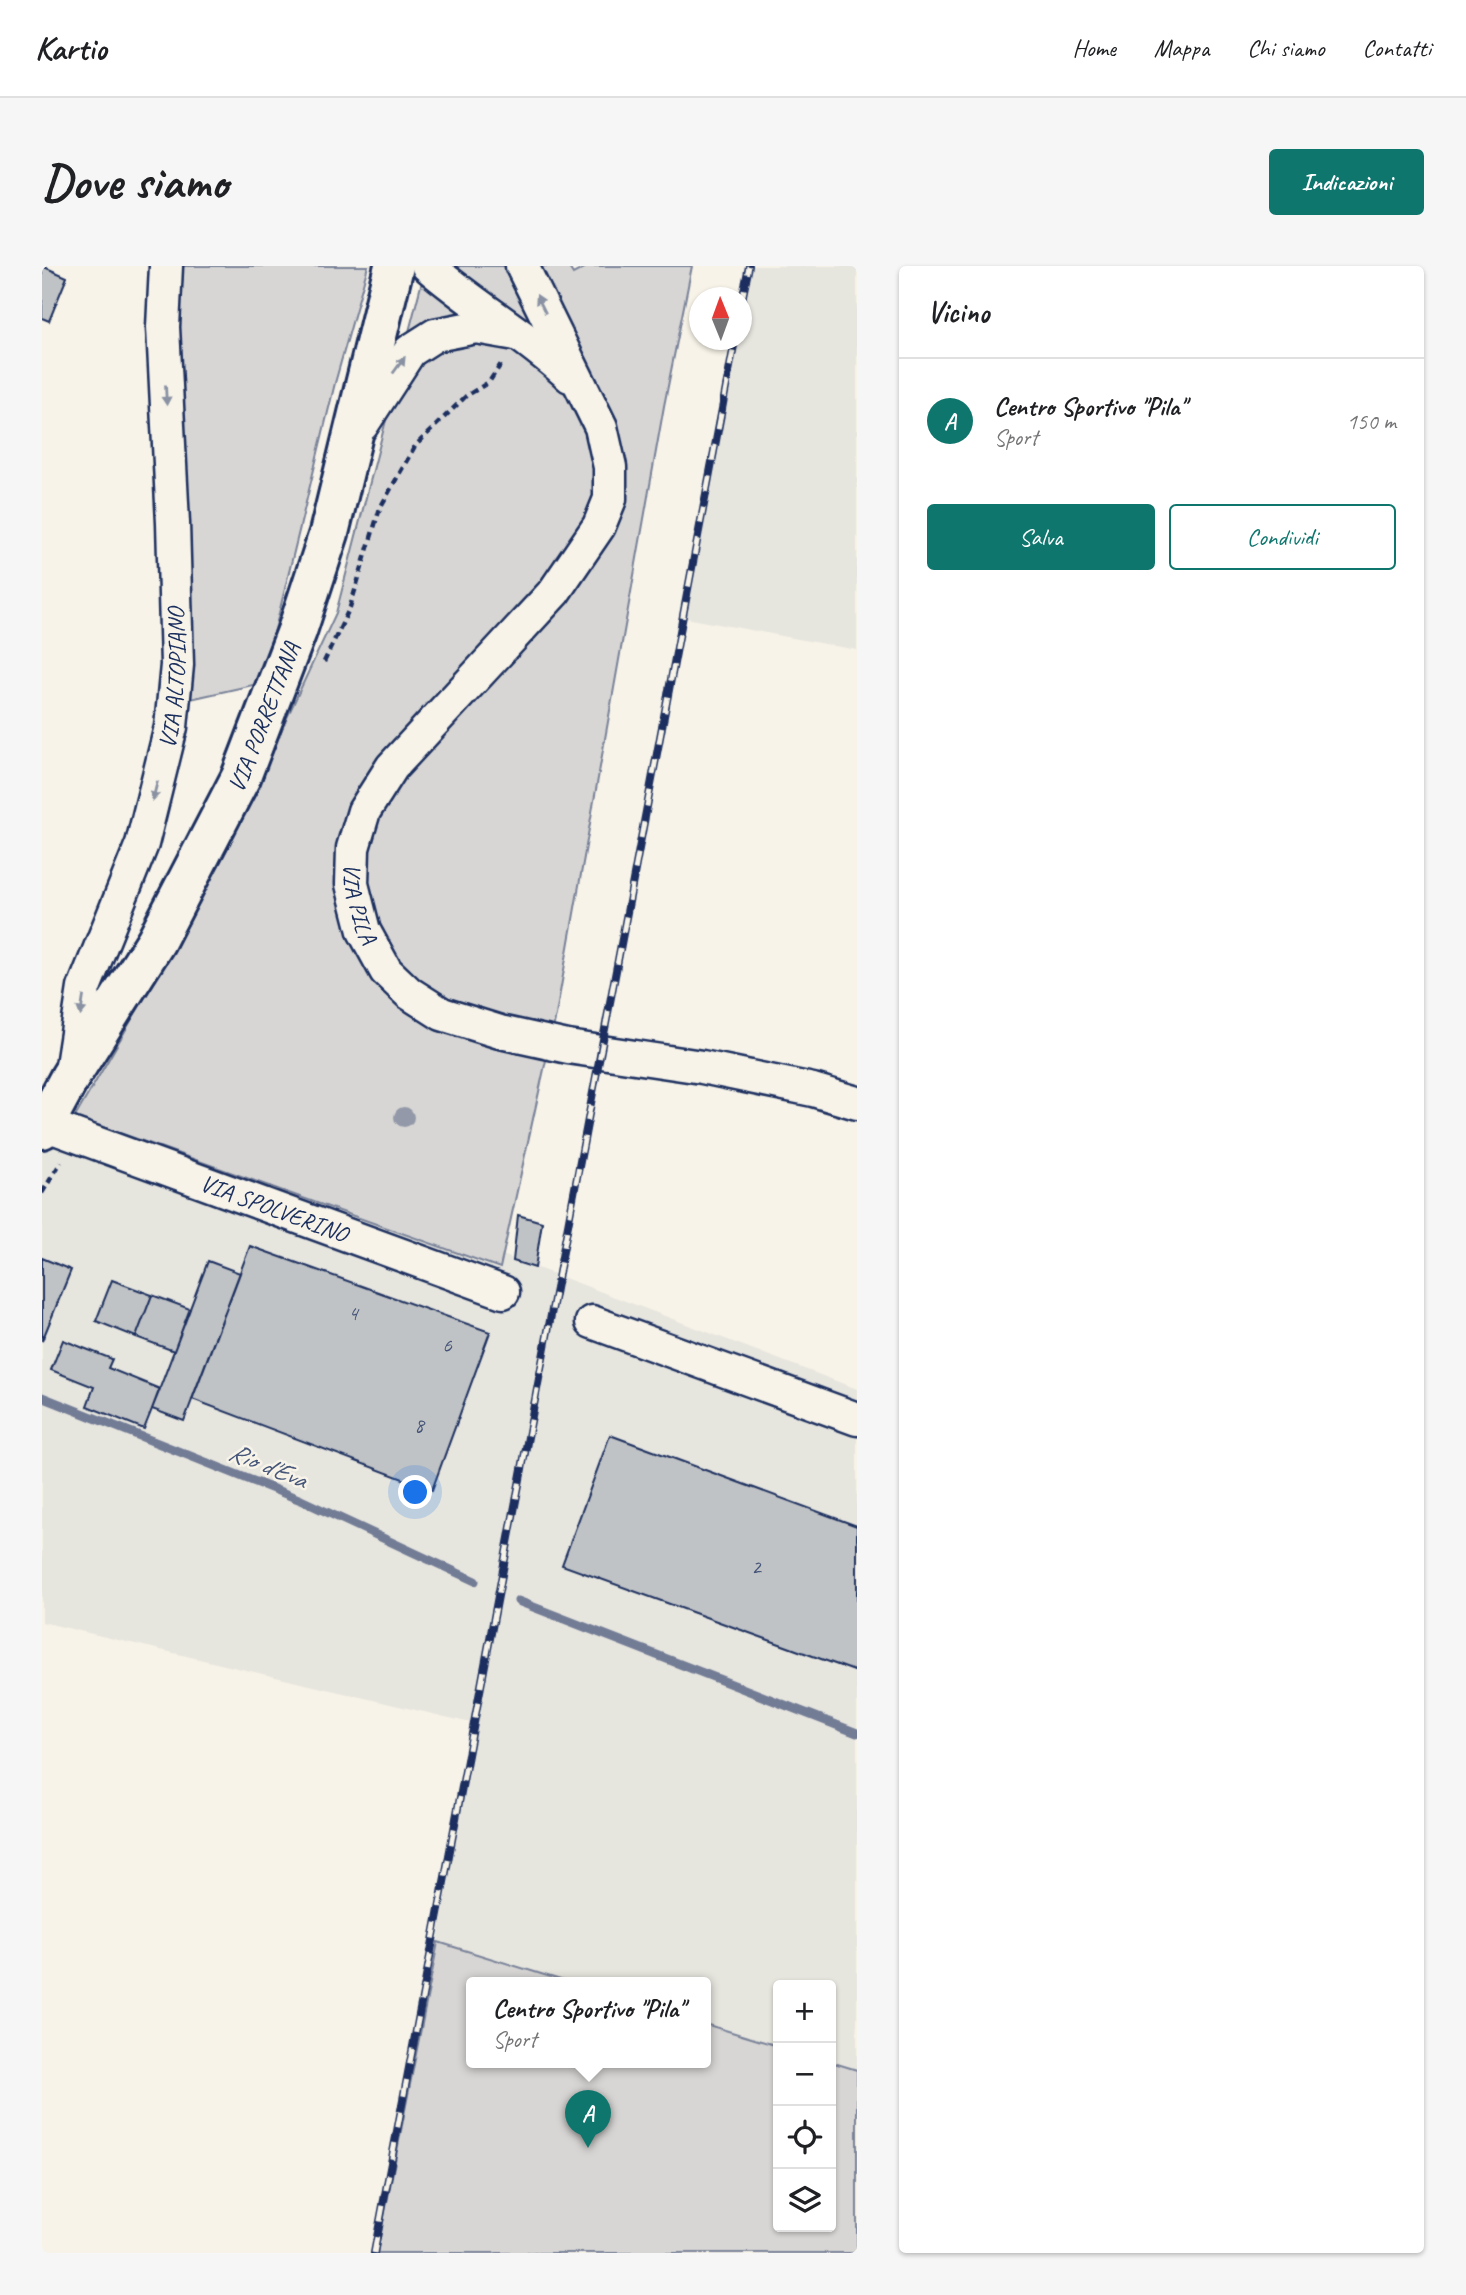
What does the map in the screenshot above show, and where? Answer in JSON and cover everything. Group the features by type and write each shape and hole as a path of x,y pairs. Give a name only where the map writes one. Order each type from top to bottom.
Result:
{"main road":[{"name":"VIA PORRETTANA","path":"43,1126 70,1077 156,942 241,777 329,533 394,266"}],"street":[{"name":"VIA ALTOPIANO","path":"70,1077 84,988 142,844 171,727 177,665 163,327 166,266"},
{"path":"428,266 516,334 544,352 581,387"},
{"name":"VIA PILA","path":"521,266 601,427 610,467 610,499 599,526 554,592 393,767 364,811 353,848 352,884 364,931 386,971 409,993 442,1014 514,1035 715,1070 813,1090 857,1103"},
{"path":"350,444 410,351 435,335 475,327 516,334"},
{"name":"VIA SPOLVERINO","path":"43,1126 503,1292"},
{"path":"592,1322 857,1419"}],"shaded area":[{"path":"183,266 368,266 335,383 262,683 186,700 171,491"},
{"path":"426,266 568,266 573,274 588,266 692,266 664,406 556,1015 500,1268 75,1117 139,1007 241,816 336,613"},
{"path":"749,266 857,266 857,650 686,618 733,350 752,350 752,287 745,287"},
{"path":"46,1087 857,1389 857,2070 836,2064 836,1980 773,1980 773,2044 711,2026 711,1977 551,1977 438,1942 471,1723 42,1622 42,1093"},
{"path":"438,1942 551,1977 466,1977 466,2068 711,2068 711,2026 773,2044 773,2232 836,2232 836,2064 857,2070 857,2253 377,2253"}],"building":[{"path":"42,266 67,277 49,321 42,318"},
{"path":"518,1215 542,1222 535,1268 513,1261"},
{"path":"250,1246 490,1332 432,1490 192,1399"},
{"path":"42,1258 71,1270 42,1341"},
{"path":"208,1261 240,1273 184,1421 152,1409"},
{"path":"112,1280 152,1295 136,1337 96,1321"},
{"path":"152,1295 190,1309 174,1351 136,1337"},
{"path":"63,1340 112,1359 108,1368 160,1389 144,1429 87,1406 94,1387 51,1370"},
{"path":"610,1435 857,1526 857,1672 562,1565"}],"waterway":[{"name":"Rio d'Eva","path":"42,1397 301,1500 475,1581"},
{"name":"Rio d'Eva","path":"518,1601 857,1733"}],"railway":[{"path":"745,287 749,266"},
{"path":"374,2253 733,350"}],"place":[{"name":"Centro Sportivo \"Pila\"","path":"588,2148"}]}
